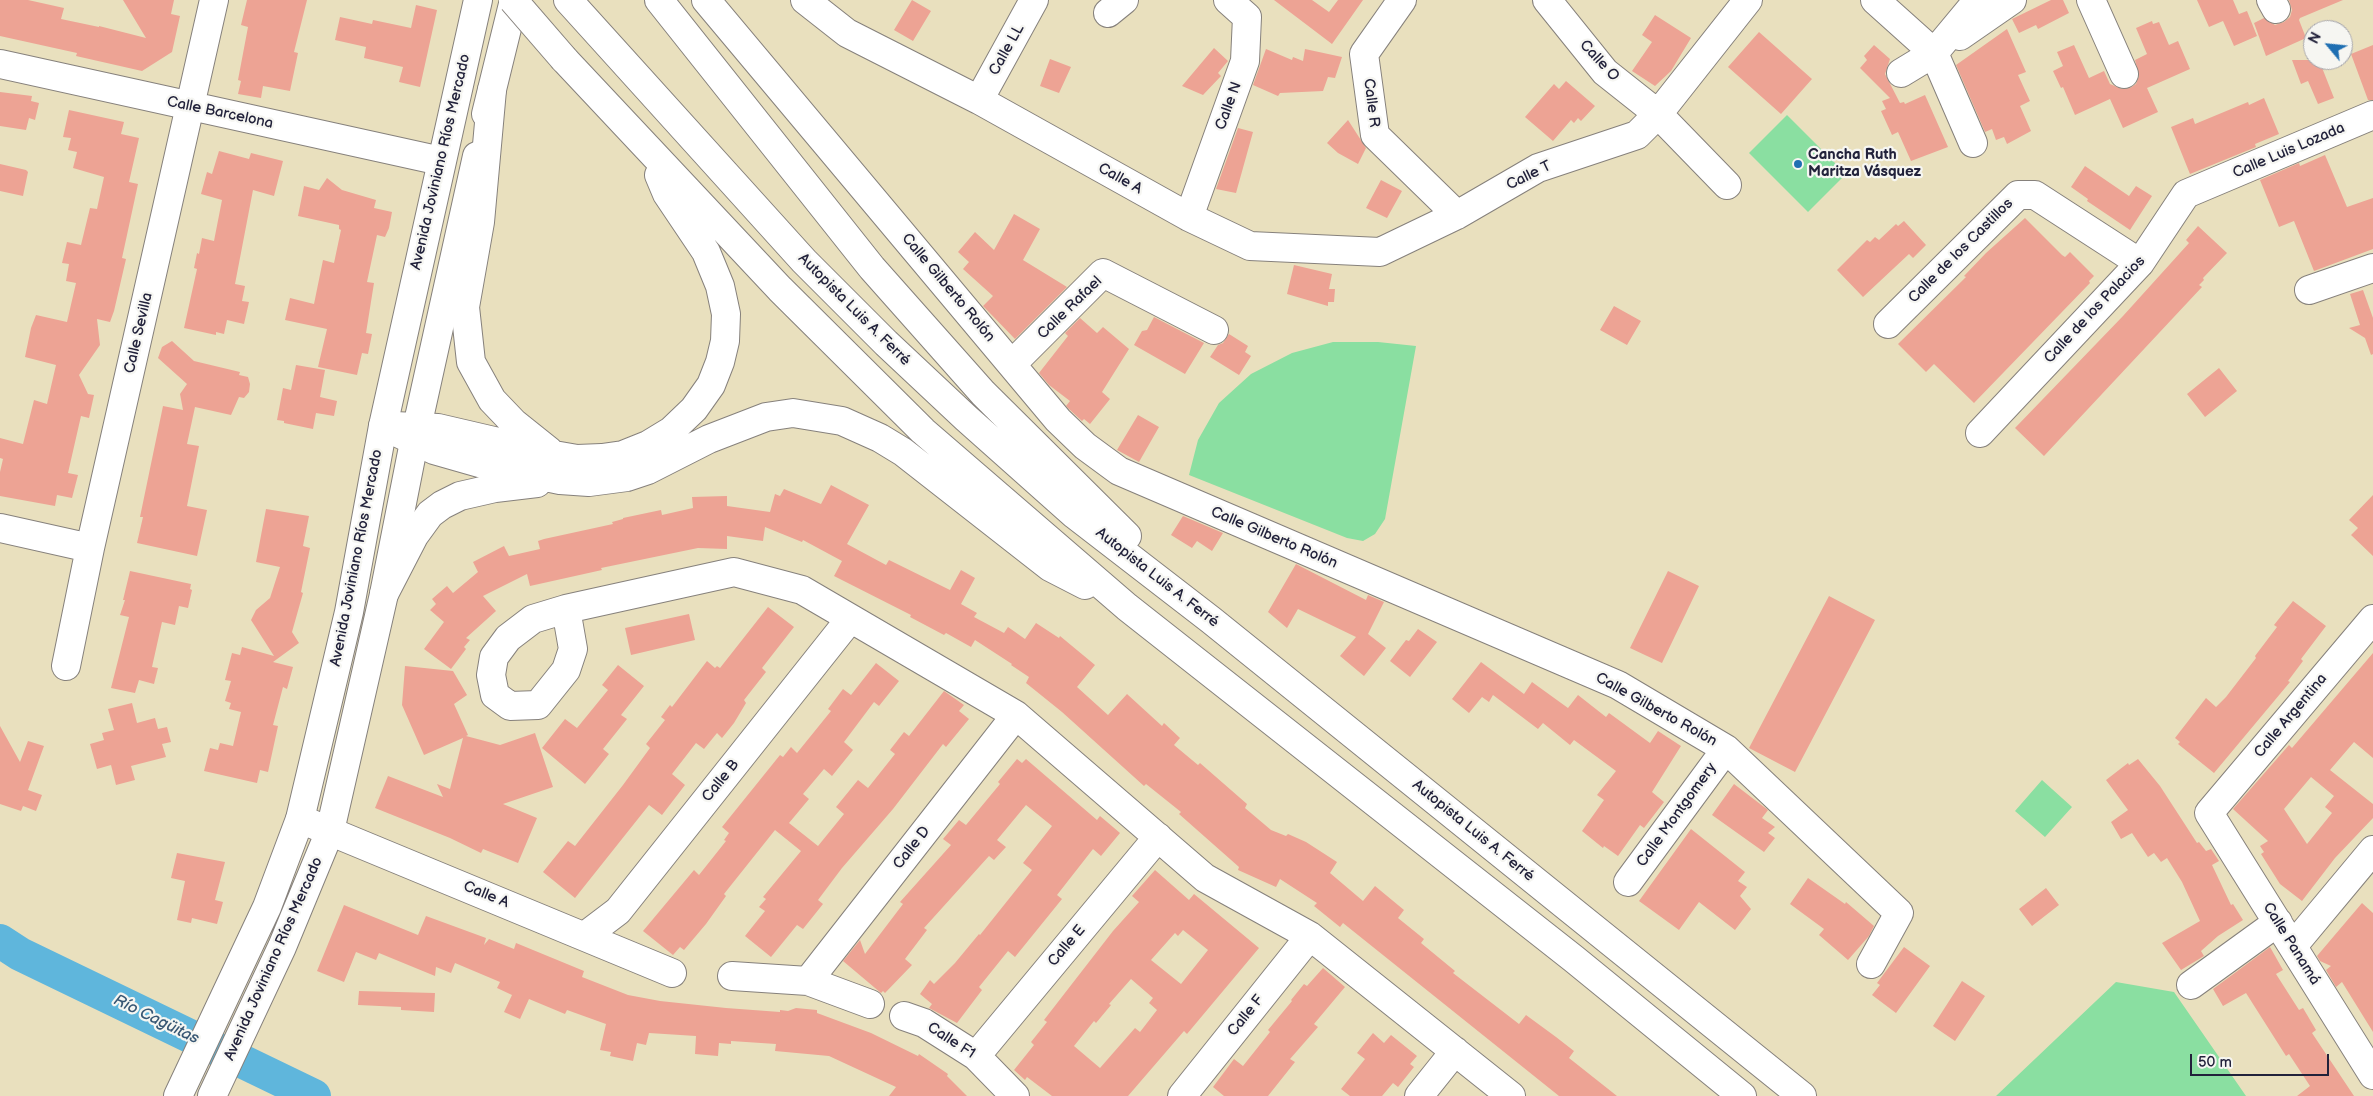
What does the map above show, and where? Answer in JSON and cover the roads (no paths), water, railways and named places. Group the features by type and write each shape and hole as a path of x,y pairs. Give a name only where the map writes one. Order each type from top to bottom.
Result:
{"main road":[{"name":"Calle Sevilla","path":"66,666 90,548 214,0"},
{"name":"Avenida Joviniano Ríos Mercado","path":"178,1096 267,906 300,819 349,612 383,426 478,0"},
{"name":"Avenida Joviniano Ríos Mercado","path":"212,1096 282,947 330,831 384,594 416,434 513,0"},
{"path":"513,0 564,59 649,151 787,296 916,424 1127,607 1574,959 1742,1096"},
{"name":"Autopista Luis A. Ferré","path":"568,0 804,261 886,343 966,418 1075,515 1211,620 1802,1096"},
{"path":"659,0 872,268 947,353 983,393 1211,620"},
{"name":"Calle Gilberto Rolón","path":"706,0 1058,420 1085,446 1119,471 1618,685 1726,748 1899,913 1871,964"},
{"name":"Calle A","path":"805,0 848,33 979,100 1189,217 1250,246 1380,252 1456,215"},
{"name":"Calle LL","path":"979,100 1034,0"},
{"name":"Calle R","path":"1402,0 1364,54 1375,136 1456,215"},
{"name":"Calle O","path":"1547,0 1605,72 1658,114 1727,185"},
{"name":"Calle T","path":"1456,215 1538,168 1637,135 1658,114 1748,0"},
{"path":"1874,0 1934,53 1974,142"},
{"path":"1934,53 1978,0"},
{"path":"1902,73 2012,0"},
{"path":"2090,0 2124,74"},
{"name":"Calle N","path":"1189,217 1245,61 1245,6"},
{"name":"Calle Barcelona","path":"0,64 441,161"},
{"path":"492,90 480,222 465,307 471,362 492,400 557,468"},
{"name":"Calle Luis Lozada","path":"2205,186 2373,115"},
{"path":"384,594 414,536 430,514 442,505 460,496 495,488 557,468 577,459 623,455 648,445 671,431 694,409 711,385 720,362 725,341 726,314 720,286 706,252 667,194 649,151"},
{"name":"Calle de los Palacios","path":"1980,433 2140,263 2186,194 2205,186"},
{"name":"Calle de los Castillos","path":"1888,324 2018,195 2035,195 2140,263"},
{"path":"2309,290 2373,268"},
{"name":"Calle Rafael","path":"1012,364 1103,273 1214,330"},
{"path":"383,426 416,434 438,428 557,468 589,482 627,477 648,470 725,432 766,417 793,413 842,421 880,438 903,452 1050,567 1127,607"},
{"path":"0,528 90,548"},
{"path":"566,609 734,572 802,590 1016,715 1205,878 1310,936 1511,1096"},
{"name":"Calle B","path":"586,936 618,911 850,619"},
{"name":"Calle Argentina","path":"2209,813 2373,619"},
{"name":"Calle D","path":"808,981 1016,715"},
{"name":"Calle Montgomery","path":"1628,882 1726,748"},
{"name":"Calle Panamá","path":"2209,813 2373,1075"},
{"name":"Calle A","path":"300,819 672,973"},
{"name":"Calle E","path":"976,1056 1158,837"},
{"path":"2293,946 2373,850"},
{"path":"2191,985 2278,922"},
{"name":"Calle F","path":"1182,1096 1310,936"},
{"path":"732,976 808,981 870,1004"},
{"name":"Calle F1","path":"904,1016 924,1023 976,1056 1015,1096"},
{"path":"1419,1096 1455,1051"}],"waterway":[{"name":"Río Cagüitas","path":"0,941 20,954 314,1096"}],"place":[{"name":"Cancha Ruth Maritza Vásquez","path":"1798,164"}]}
